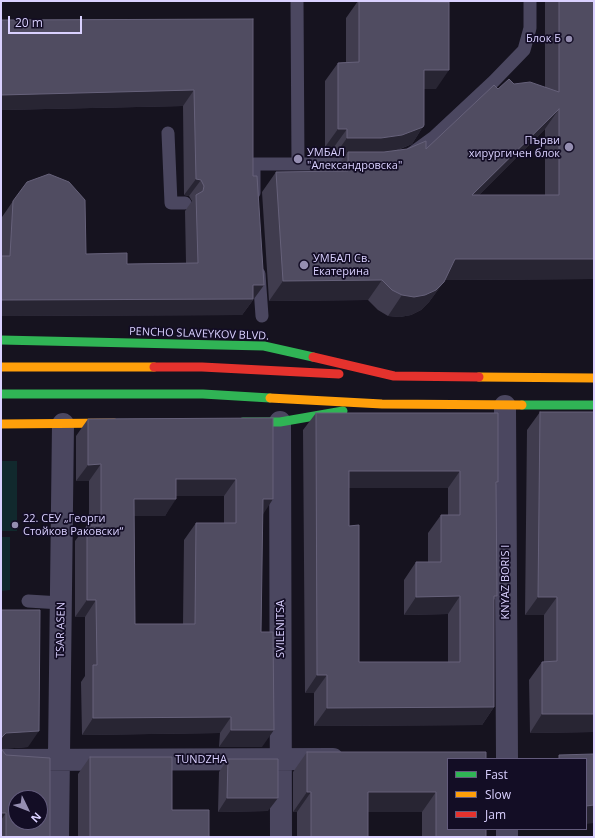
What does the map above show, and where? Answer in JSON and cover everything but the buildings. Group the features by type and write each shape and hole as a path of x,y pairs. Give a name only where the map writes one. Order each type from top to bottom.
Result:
{"main road":[{"name":"PENCHO SLAVEYKOV BLVD.","path":"1,340 264,346 394,376"},
{"name":"PENCHO SLAVEYKOV BLVD.","path":"1,366 202,367 394,376 594,378"},
{"path":"1,394 203,394 382,404 505,406 594,405"},
{"path":"234,422 280,422 382,404"},
{"path":"1,424 125,423"}],"street":[{"name":"KNYAZ BORIS I","path":"505,406 507,758"},
{"name":"SVILENITSA","path":"280,422 281,837"},
{"name":"TSAR ASEN","path":"58,837 64,424"},
{"name":"TUNDZHA","path":"1,760 353,759"}],"lane":[{"path":"297,1 298,164"},
{"path":"403,156 414,152 434,137 494,81 524,50 530,28 530,1"},
{"path":"168,133 171,203 185,203"},
{"path":"250,204 254,164 369,164"},
{"path":"258,263 262,316"},
{"path":"28,601 61,603"}],"green space":[{"path":"1,461 17,461 17,531 1,531"},
{"path":"1,537 10,537 10,590 1,591"}],"traffic: fast":[{"path":"1,340 264,346 313,357"},
{"path":"1,394 203,394 270,398"},
{"path":"522,405 594,405"},
{"path":"243,422 280,422 343,411"}],"traffic: slow":[{"path":"1,367 154,367"},
{"path":"479,377 594,378"},
{"path":"270,398 382,404 522,405"},
{"path":"1,424 114,423"}],"traffic: jam":[{"path":"313,357 394,376 479,377"},
{"path":"154,367 202,367 339,374"}],"place":[{"name":"Блок Б","path":"569,39"},
{"name":"Първи хирургичен блок","path":"569,147"},
{"name":"УМБАЛ \"Александровска\"","path":"298,159"},
{"name":"УМБАЛ Св. Екатерина","path":"304,265"},
{"name":"22. СЕУ „Георги Стойков Раковски“","path":"15,525"}]}
